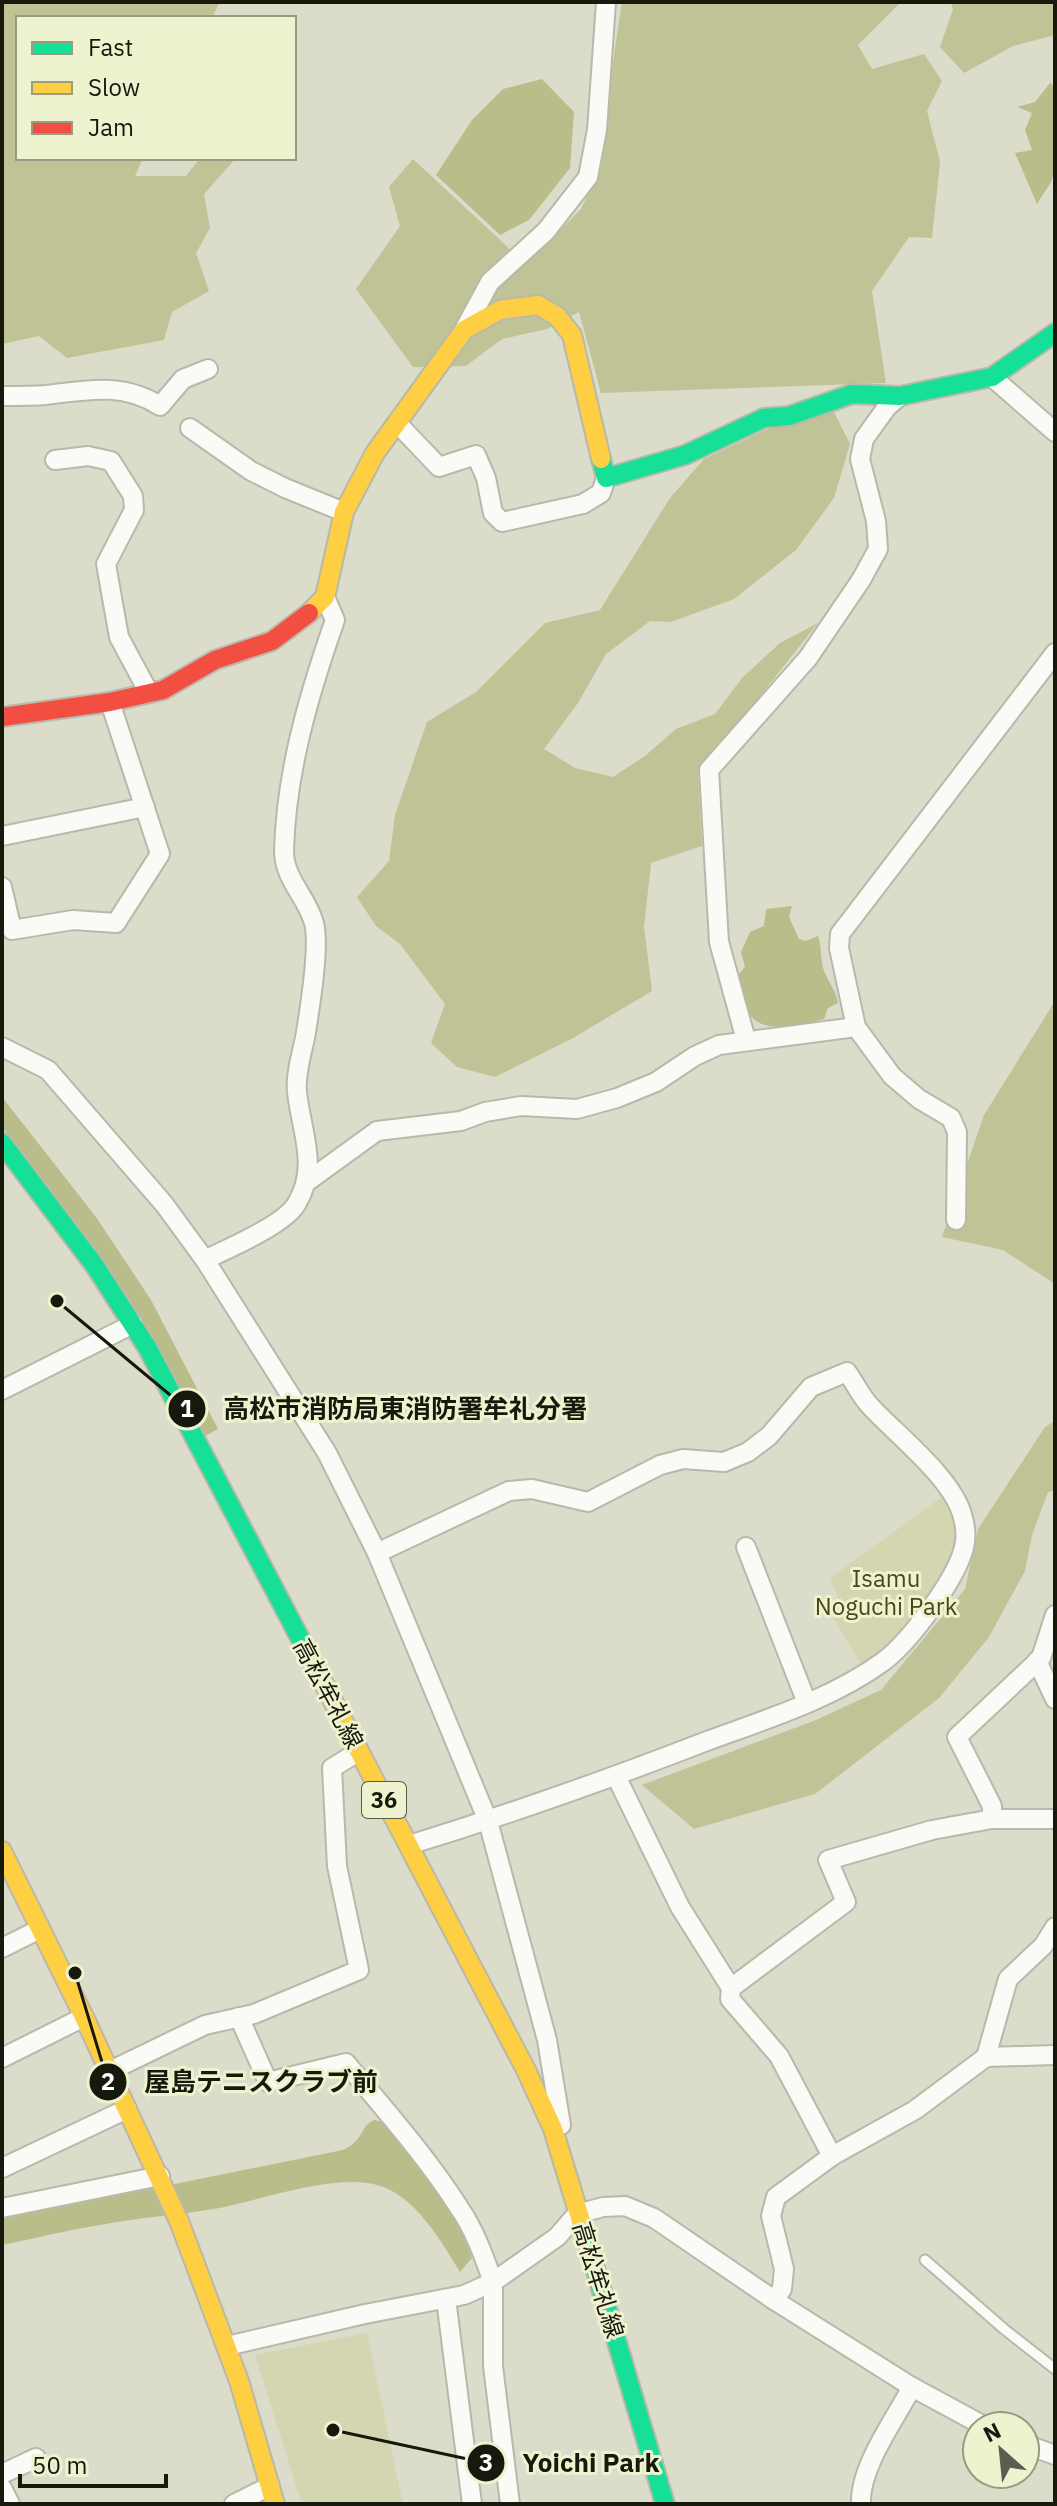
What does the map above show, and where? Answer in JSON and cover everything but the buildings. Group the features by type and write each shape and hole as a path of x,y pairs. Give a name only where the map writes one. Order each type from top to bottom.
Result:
{"street":[{"path":"2,717 110,702 163,690 215,660 272,641 304,619 325,597 344,512 375,453 464,330 490,282 546,231 588,177 597,130 606,2"},
{"path":"397,423 439,467 476,455 486,478 493,513 502,522 583,504 601,493 606,478 572,335 557,316 538,305 500,310 464,330"},
{"path":"606,478 685,455 764,418 789,416 852,394 900,396 992,377 1055,333"},
{"path":"2,396 100,388 144,396 160,406 183,379 208,369"},
{"path":"992,377 1055,432"},
{"path":"746,1040 719,942 709,770 808,658 861,580 878,549 876,521 860,459 864,439 887,407 900,396"},
{"path":"190,428 251,471 344,512"},
{"path":"55,460 88,456 111,461 133,496 134,510 106,564 119,637 149,693"},
{"path":"205,1260 270,1227 296,1207 308,1181 309,1143 296,1090 306,1033 314,923 287,872 284,853 298,742 313,682 335,620 325,597"},
{"path":"956,1220 957,1132 951,1118 919,1099 892,1076 856,1027 839,948 840,934 1055,653"},
{"path":"2,887 12,930 73,920 116,923 160,854 110,702"},
{"path":"2,836 145,807"},
{"path":"308,1181 377,1131 461,1121 485,1112 521,1106 577,1109 656,1082 707,1051 746,1040 856,1027"},
{"path":"2,1047 48,1070 164,1204 205,1260 327,1453 377,1553 488,1821 547,2040 561,2125 562,2159"},
{"name":"高松牟礼線","path":"2,1143 95,1266 133,1324 526,2070 553,2129 665,2504"},
{"path":"2,1390 133,1324"},
{"path":"377,1553 509,1491 532,1489 588,1502 660,1465 683,1459 724,1462 748,1452 769,1436 811,1387 847,1372 868,1404 951,1491 963,1516 965,1542 956,1568 911,1636 884,1661 807,1703 616,1776 409,1845"},
{"path":"746,1547 807,1703"},
{"path":"992,1819 992,1806 957,1737 1041,1658 1055,1615"},
{"path":"1037,1661 1055,1699"},
{"path":"110,2071 205,2025 254,2014 359,1970 337,1866 332,1768 358,1752"},
{"path":"616,1776 680,1907 731,1988 730,1999 779,2056 832,2156"},
{"path":"731,1988 846,1902 828,1860 932,1830 992,1819 1055,1819"},
{"path":"2,1851 161,2180 227,2346 272,2495 234,2504"},
{"path":"986,2057 1008,1979 1043,1946 1055,1927"},
{"path":"2,1948 40,1929"},
{"path":"2,2058 84,2017"},
{"path":"239,2017 268,2082 346,2063 397,2123 461,2210 479,2243 493,2282 493,2366 510,2504"},
{"path":"774,2300 782,2289 784,2269 771,2216 776,2197 832,2156 915,2110 986,2057 1055,2055"},
{"path":"2,2168 127,2109"},
{"path":"2,2208 161,2180"},
{"path":"227,2346 464,2295 493,2282 557,2237 577,2214 603,2207 625,2206 654,2218 774,2300 912,2387 961,2414"},
{"path":"446,2299 472,2504"},
{"path":"861,2504 860,2488 869,2467 912,2387"},
{"path":"2,2474 36,2458"},
{"path":"2,2488 10,2504"}],"lane":[{"path":"925,2260 1055,2369"}],"green space":[{"name":"Isamu Noguchi Park","path":"948,1493 965,1542 911,1636 863,1668 833,1617 844,1610 830,1578"},
{"path":"367,2333 403,2504 302,2504 255,2355"}],"shaded area":[{"path":"2,2 220,2 213,16 16,16 16,160 142,160 135,176 186,176 198,160 234,160 204,194 210,228 196,253 209,291 172,312 164,340 67,358 39,336 2,344"},
{"path":"622,2 901,2 858,45 872,69 924,54 942,81 927,111 940,162 932,238 909,237 872,291 886,383 601,393 579,312 547,329 502,339 466,366 413,367 356,289 400,226 389,187 413,159 526,264 581,209 602,165 607,103"},
{"path":"951,2 1055,2 1055,35 1013,46 964,73 940,47 953,9"},
{"path":"542,79 574,112 570,168 529,220 500,235 436,175 472,120 503,89"},
{"path":"1050,83 1055,86 1055,169 1037,204 1015,153 1032,150 1025,130 1032,113 1017,107 1035,102"},
{"path":"833,410 850,444 834,498 796,550 734,599 671,622 650,621 606,654 578,703 544,749 575,768 613,777 645,756 676,729 715,714 742,678 780,643 818,623 698,774 702,846 651,863 644,927 652,991 573,1038 495,1077 457,1067 431,1043 445,1004 400,944 376,926 357,897 389,861 395,815 427,722 476,692 545,623 600,610 670,498 704,459 765,430"},
{"path":"792,906 789,917 799,939 806,941 818,936 824,971 838,1003 828,1008 824,1019 772,1027 754,1020 746,1008 738,975 745,967 741,952 750,932 764,926 766,909"},
{"path":"1055,1001 1055,1284 1003,1250 942,1237 984,1115"},
{"path":"2,1097 96,1217 151,1300 218,1429 205,1436 98,1258 2,1127"},
{"path":"1055,1421 1055,1490 1048,1492 1032,1535 1025,1571 989,1637 939,1698 815,1794 694,1829 642,1785 816,1720 881,1690 965,1589 978,1529 1045,1427"},
{"path":"374,2120 385,2122 435,2186 456,2220 472,2258 460,2272 426,2221 403,2198 391,2190 359,2182 318,2185 214,2209 102,2224 2,2245 2,2219 343,2150 355,2142"}],"traffic: fast":[{"path":"601,459 606,478 685,455 764,418 789,416 852,394 900,396 992,377 1055,333"},
{"path":"2,1143 95,1266 147,1347 313,1663"},
{"path":"581,2221 665,2504"}],"traffic: slow":[{"path":"309,613 325,597 344,512 375,453 464,330 500,310 538,305 557,316 572,335 601,459"},
{"path":"313,1663 526,2070 553,2129 581,2221"},
{"path":"2,1851 179,2221 239,2381 275,2504"}],"traffic: jam":[{"path":"2,717 110,702 163,690 215,660 272,641 309,613"}],"place":[{"name":"高松市消防局東消防署牟礼分署","path":"57,1301"},
{"name":"屋島テニスクラブ前","path":"75,1973"},
{"name":"Yoichi Park","path":"333,2430"}]}
